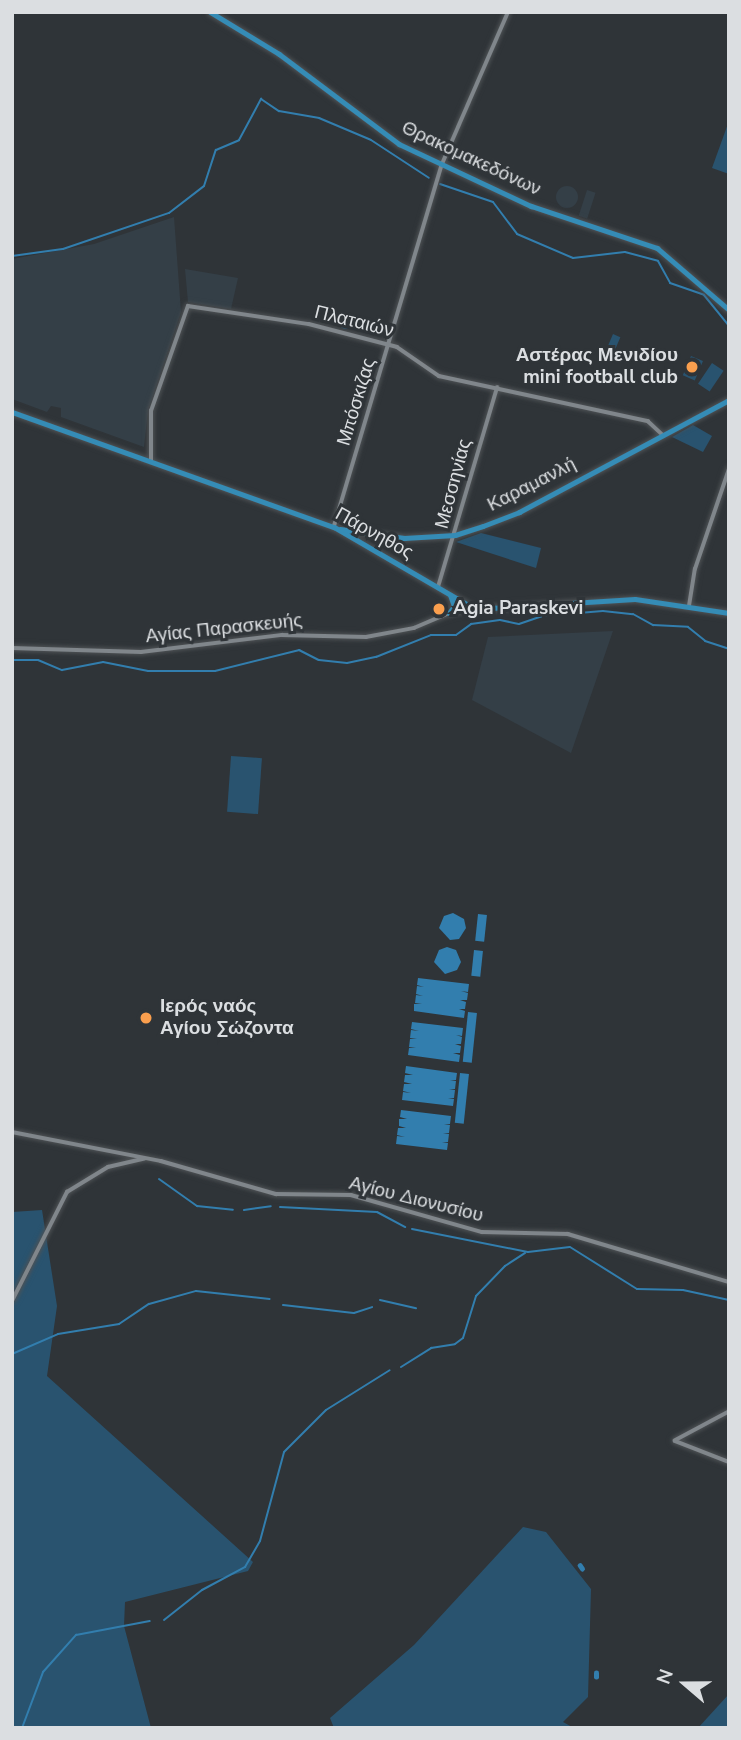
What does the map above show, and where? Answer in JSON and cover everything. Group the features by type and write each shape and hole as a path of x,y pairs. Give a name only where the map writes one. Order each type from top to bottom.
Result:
{"main road":[{"name":"Θρακομακεδόνων","path":"210,12 279,54 378,132 531,206 657,248 729,310"},
{"name":"Καραμανλή","path":"334,527 391,538 455,535 519,512 729,400"},
{"name":"Πάρνηθος","path":"12,412 334,527 475,609"},
{"path":"449,613 454,606 450,595"},
{"path":"475,609 614,599 729,613"}],"street":[{"name":"Μπόσκιζας","path":"334,527 442,164 508,12"},
{"name":"Πλαταιών","path":"151,461 153,406 188,306 309,324 388,345 439,376 648,421 663,435"},
{"name":"Μεσσηνίας","path":"438,589 497,388"},
{"path":"689,607 695,569 729,469"},
{"name":"Αγίας Παρασκευής","path":"12,648 141,652 282,635 366,637 414,628 449,613 475,609"},
{"name":"Αγίου Διονυσίου","path":"12,1132 146,1159 276,1194 351,1195 482,1232 575,1236 729,1282"},
{"path":"116,1154 118,1164"},
{"path":"12,1301 65,1196 118,1164 146,1159"},
{"path":"729,1412 676,1441 729,1462"}],"shaded area":[{"path":"729,121 729,174 712,168"},
{"path":"567,186 577,193 578,197 571,207 567,208 557,201 556,197 563,187"},
{"path":"587,190 596,193 587,218 579,216"},
{"path":"174,217 181,312 148,410 144,447 61,417 61,408 51,406 47,412 12,399 12,259 94,244"},
{"path":"185,269 238,278 231,309 188,302"},
{"path":"346,313 354,321 346,329 338,321"},
{"path":"613,334 620,337 609,364 602,361"},
{"name":"Αστέρας Μενιδίου mini football club","path":"691,356 703,361 695,380 683,375"},
{"path":"712,363 724,371 710,392 698,384"},
{"path":"693,425 712,436 703,452 672,437"},
{"path":"481,533 541,548 536,568 456,542"},
{"path":"613,631 571,753 472,700 488,637"},
{"path":"231,756 262,758 258,814 227,812"},
{"path":"453,913 464,919 466,928 459,939 450,940 439,928 444,916"},
{"path":"478,914 487,915 484,942 475,941"},
{"path":"447,947 456,950 461,962 457,970 445,974 434,962 439,950"},
{"path":"474,950 483,951 480,977 471,976"},
{"path":"418,978 469,984 468,992 461,991 468,993 467,1000 460,1000 466,1002 465,1009 459,1009 465,1011 464,1018 414,1011 414,1004 422,1004 415,1003 416,995 423,996 416,994 417,986 424,987 417,985"},
{"path":"468,1012 477,1013 472,1063 463,1062"},
{"path":"412,1022 463,1028 462,1036 456,1035 462,1037 461,1044 455,1044 461,1046 460,1053 453,1053 460,1055 459,1062 408,1055 409,1048 416,1048 409,1047 410,1039 417,1039 410,1038 411,1030 419,1031 411,1029"},
{"path":"406,1066 457,1073 456,1080 450,1080 456,1081 455,1089 449,1089 455,1090 454,1098 448,1098 454,1099 453,1106 402,1100 403,1092 411,1093 403,1091 404,1084 412,1084 404,1082 405,1075 413,1075 405,1073"},
{"path":"460,1073 469,1074 464,1124 455,1123"},
{"path":"401,1110 451,1116 450,1124 444,1124 450,1125 449,1133 443,1133 449,1134 448,1142 442,1142 448,1143 447,1150 396,1144 397,1136 405,1137 397,1135 398,1128 406,1128 399,1126 399,1119 407,1119 400,1117"},
{"path":"42,1210 57,1306 47,1376 253,1562 248,1571 125,1602 124,1626 151,1728 12,1728 12,1212"},
{"path":"523,1527 546,1532 591,1589 588,1697 563,1722 574,1728 334,1728 330,1718 414,1645"},
{"path":"729,1694 729,1728 698,1728"}],"waterway":[{"path":"12,256 63,249 169,213 204,186 216,150 239,140 261,99 279,111 319,118 371,140 429,178"},
{"path":"440,184 493,202 517,234 573,258 625,252 658,261 670,283 704,295 729,326"},
{"path":"12,660 38,660 62,670 103,662 148,671 215,671 299,650 319,660 347,663 376,657 431,635 456,635 471,624 500,620 519,624 542,616 603,611 633,614 653,625 688,627 705,641 729,649"},
{"path":"159,1179 197,1206 233,1210"},
{"path":"244,1210 271,1206"},
{"path":"280,1207 377,1212 405,1227"},
{"path":"412,1229 528,1252 570,1247 637,1289 683,1290 729,1300"},
{"path":"401,1367 431,1348 455,1344 463,1338 476,1296 505,1266 525,1253"},
{"path":"12,1354 58,1334 119,1324 149,1304 196,1291 270,1299"},
{"path":"380,1300 416,1308"},
{"path":"283,1305 354,1313 372,1307"},
{"path":"164,1620 202,1590 245,1567 260,1541 284,1452 326,1410 390,1370"},
{"path":"22,1728 43,1672 76,1635 150,1621"}],"place":[{"name":"Αστέρας Μενιδίου mini football club","path":"692,367"},
{"name":"Agia Paraskevi","path":"439,609"},
{"name":"Ιερός ναός Αγίου Σώζοντα","path":"146,1018"}]}
